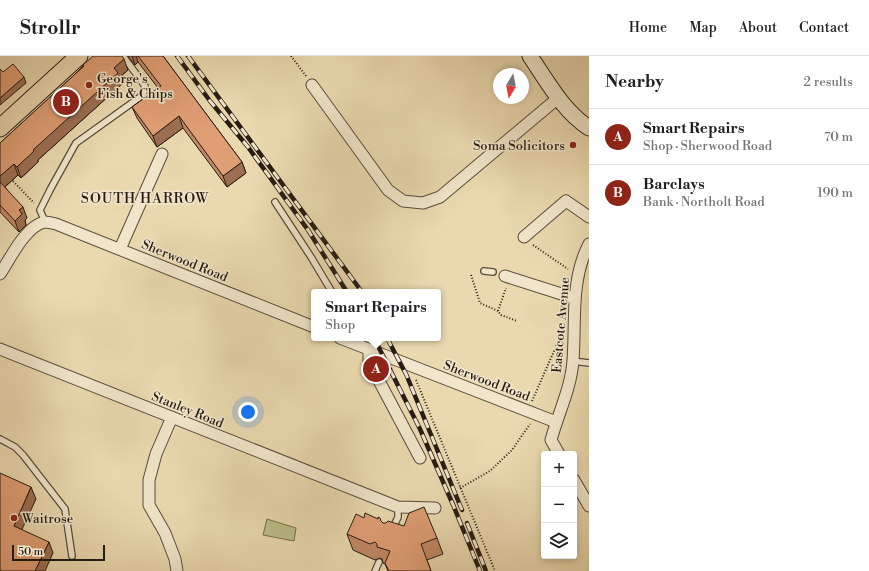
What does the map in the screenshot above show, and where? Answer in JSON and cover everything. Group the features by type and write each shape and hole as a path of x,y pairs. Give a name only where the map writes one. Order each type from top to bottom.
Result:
{"main road":[{"path":"0,128 70,59"}],"street":[{"path":"530,56 558,98 579,122 589,128"},
{"path":"312,85 388,190 403,201 423,203 440,197 558,98"},
{"path":"120,249 162,154"},
{"path":"524,237 566,201 589,217"},
{"path":"0,274 28,232 44,222"},
{"name":"Sherwood Road","path":"44,222 56,224 311,326"},
{"name":"Eastcote Avenue","path":"557,451 551,440 566,396 573,361 574,298 578,275 589,244"},
{"path":"507,277 574,298"},
{"name":"Sherwood Road","path":"350,341 410,366 556,422"},
{"name":"Stanley Road","path":"0,349 398,507 435,508"},
{"path":"369,349 370,362 420,458"},
{"path":"172,418 156,454 148,480 150,505 165,533 176,559 177,571"},
{"path":"577,485 589,506"}],"lane":[{"path":"44,222 40,210 76,143 143,95 145,86 123,56"},
{"path":"275,202 330,289"},
{"path":"484,271 493,272"},
{"path":"573,361 589,363"},
{"path":"0,439 15,447 23,455 65,509 72,556"},
{"path":"390,535 398,516 398,507"},
{"path":"375,571 379,562"}],"path":[{"path":"291,56 312,85"},
{"path":"10,177 40,210"},
{"path":"524,237 538,250 578,275"},
{"path":"471,275 480,303 498,311 501,315 517,321"},
{"path":"498,311 507,277"},
{"path":"460,488 490,471 512,450 532,413 564,329 573,330"},
{"path":"410,366 495,571"}],"green space":[{"path":"267,519 296,528 294,541 263,535"}],"building":[{"path":"93,56 122,56 124,59 114,68 118,73 33,150 34,151 17,167 14,164 0,176 0,143"},
{"path":"138,56 163,56 242,162 223,176 179,116 153,136 132,107 161,86"},
{"path":"13,64 24,77 0,98 0,69 3,72"},
{"path":"0,182 23,207 19,210 22,214 15,221 0,205"},
{"name":"Waitrose","path":"0,473 31,487 14,526 49,542 35,571 0,571"},
{"path":"424,507 437,538 421,544 431,571 389,571 385,563 390,551 377,547 375,542 370,544 347,534 356,514 364,518 365,513 378,519 378,517 380,518 383,523 388,521 404,526 409,513"}],"railway":[{"path":"177,56 210,101 248,147 308,230 345,289"},
{"path":"188,56 360,289"},
{"path":"376,341 420,429 480,571"},
{"path":"389,341 406,374 462,510"},
{"path":"467,523 486,571"}],"place":[{"name":"George's Fish & Chips","path":"89,85"},
{"name":"Barclays","path":"66,102"},
{"name":"Soma Solicitors","path":"573,145"},
{"name":"Smart Repairs","path":"376,369"},
{"name":"Waitrose","path":"14,518"}],"district":[{"name":"SOUTH HARROW","path":"145,198"}]}
